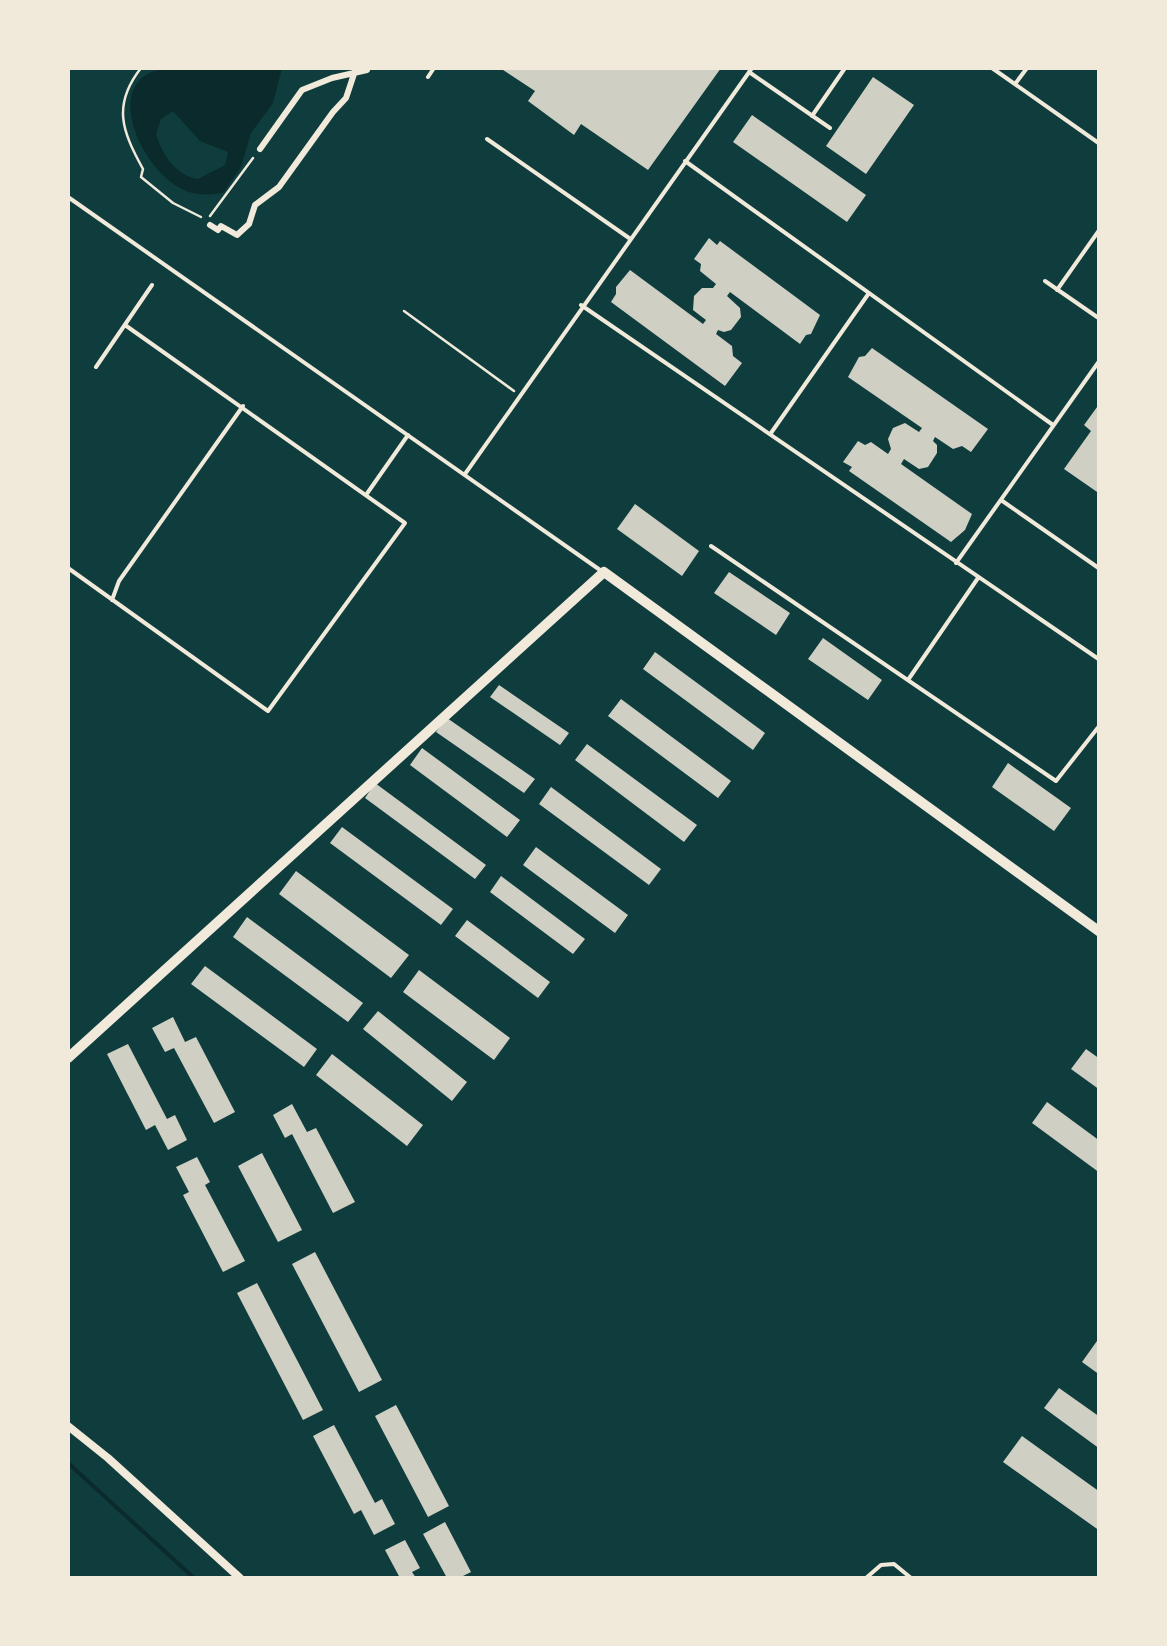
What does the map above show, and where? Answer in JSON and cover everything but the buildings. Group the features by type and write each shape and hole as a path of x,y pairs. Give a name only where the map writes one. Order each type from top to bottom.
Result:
{"street":[{"path":"210,221 218,230 221,226 237,235 244,231 255,205 280,187 350,93 356,70"},
{"path":"260,149 302,90 356,70 367,70"},
{"path":"68,1058 604,572 1100,932"},
{"path":"68,1426 240,1578"}],"lane":[{"path":"428,77 434,68"},
{"path":"812,116 845,68"},
{"path":"992,68 1100,144"},
{"path":"1015,84 1026,68"},
{"path":"465,474 751,70 830,128"},
{"path":"487,139 629,238"},
{"path":"685,161 1053,426"},
{"path":"68,197 604,572"},
{"path":"1057,290 1100,229"},
{"path":"1045,281 1100,319"},
{"path":"96,367 152,286"},
{"path":"770,434 869,294"},
{"path":"582,305 1100,660"},
{"path":"68,568 268,711 405,523 125,325"},
{"path":"956,563 1100,360"},
{"path":"112,600 119,580 243,406"},
{"path":"366,495 408,434"},
{"path":"1001,500 1100,569"},
{"path":"711,546 1056,781 1100,725"},
{"path":"908,680 978,578"},
{"path":"866,1578 881,1565 894,1564 911,1578"}],"path":[{"path":"141,68 126,91 121,114 143,170 141,177 173,203 201,218"},
{"path":"210,221 260,149"},
{"path":"404,311 520,395"}],"water":[{"path":"168,68 282,68 273,103 251,133 241,167 223,193 184,190 168,180 141,146 130,106 134,88 146,75","holes":["173,111 200,141 228,152 225,165 198,179 183,174 166,156 156,134 161,119"]}],"waterway":[{"path":"68,1463 194,1578"}]}
